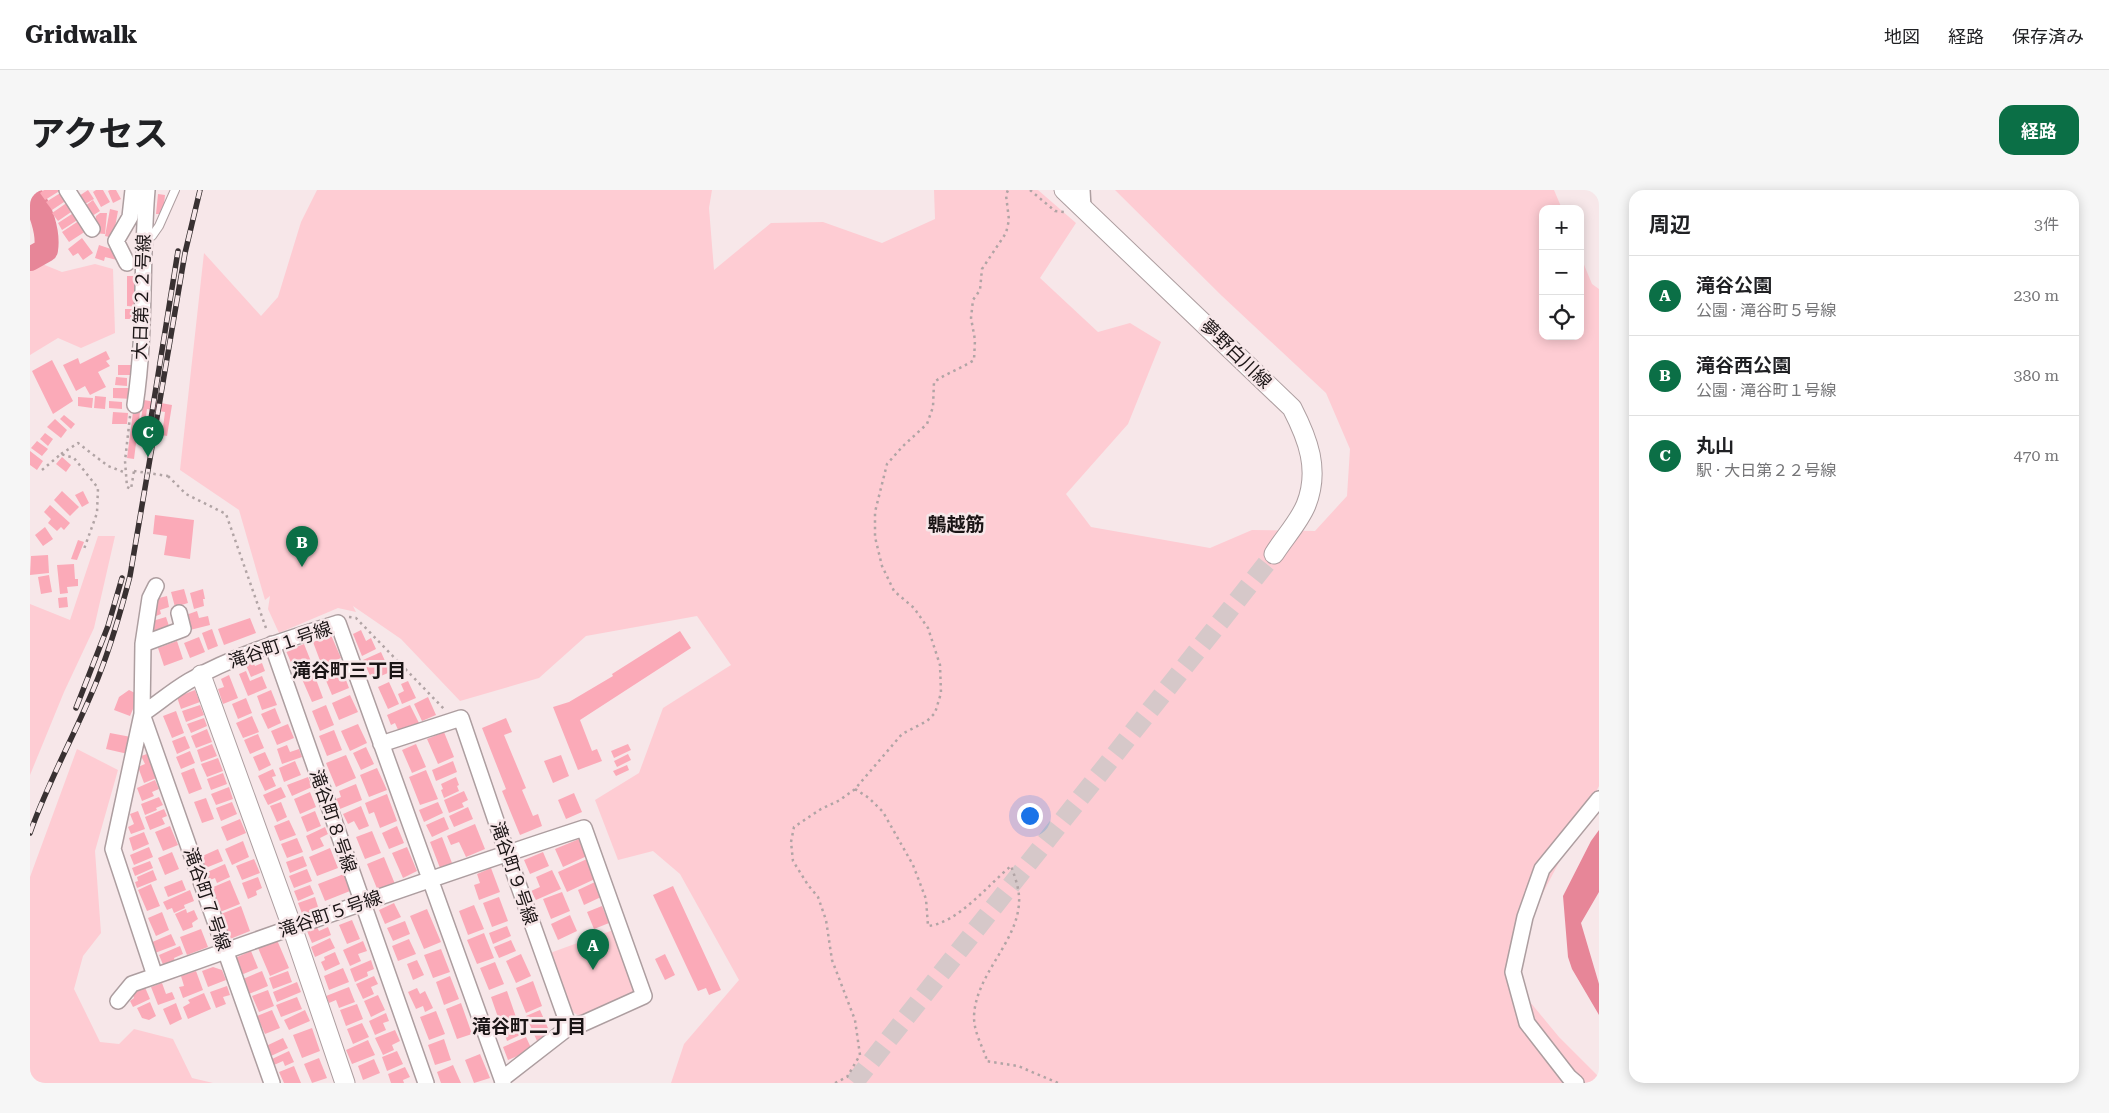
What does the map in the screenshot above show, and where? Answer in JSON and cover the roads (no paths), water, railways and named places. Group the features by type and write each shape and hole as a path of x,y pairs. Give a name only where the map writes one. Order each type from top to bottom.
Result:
{"street":[{"path":"67,190 92,229"},
{"path":"127,263 116,241 130,217 133,190"},
{"name":"大日第２２号線","path":"135,404 140,373 144,238 148,190"},
{"name":"夢野白川線","path":"1076,197 1292,408 1305,433 1312,453 1310,490 1306,506 1274,554"},
{"path":"155,976 113,849 142,714 143,644 150,598 156,586"},
{"path":"143,644 183,629 179,613"},
{"name":"滝谷町１号線","path":"200,675 272,644 338,623 503,1081"},
{"name":"滝谷町８号線","path":"272,644 361,903 426,1083"},
{"path":"142,714 200,675 292,927 345,1083"},
{"name":"滝谷町７号線","path":"142,714 272,1083"},
{"name":"滝谷町９号線","path":"382,744 461,718 569,1027"},
{"path":"1576,1083 1569,1077 1527,1023 1513,972 1525,916 1542,869 1599,799"},
{"name":"滝谷町５号線","path":"118,1001 132,984 361,903 584,828 644,996 569,1027"},
{"path":"503,1081 569,1027"}],"lane":[{"path":"144,238 152,236 159,226 175,190"}],"waterway":[{"path":"30,194 43,220 47,243 46,250 30,259"}],"tunnel":[{"path":"854,1083 1274,554"}],"railway":[{"path":"30,833 98,678 127,589 185,253 200,190"},
{"path":"149,431 178,251"},
{"path":"76,708 108,626 122,578"}],"place":[{"name":"丸山","path":"148,457"},
{"name":"滝谷西公園","path":"302,567"},
{"name":"滝谷公園","path":"593,970"}],"district":[{"name":"鵯越筋","path":"956,524"},
{"name":"滝谷町三丁目","path":"349,670"},
{"name":"滝谷町二丁目","path":"529,1026"}]}
